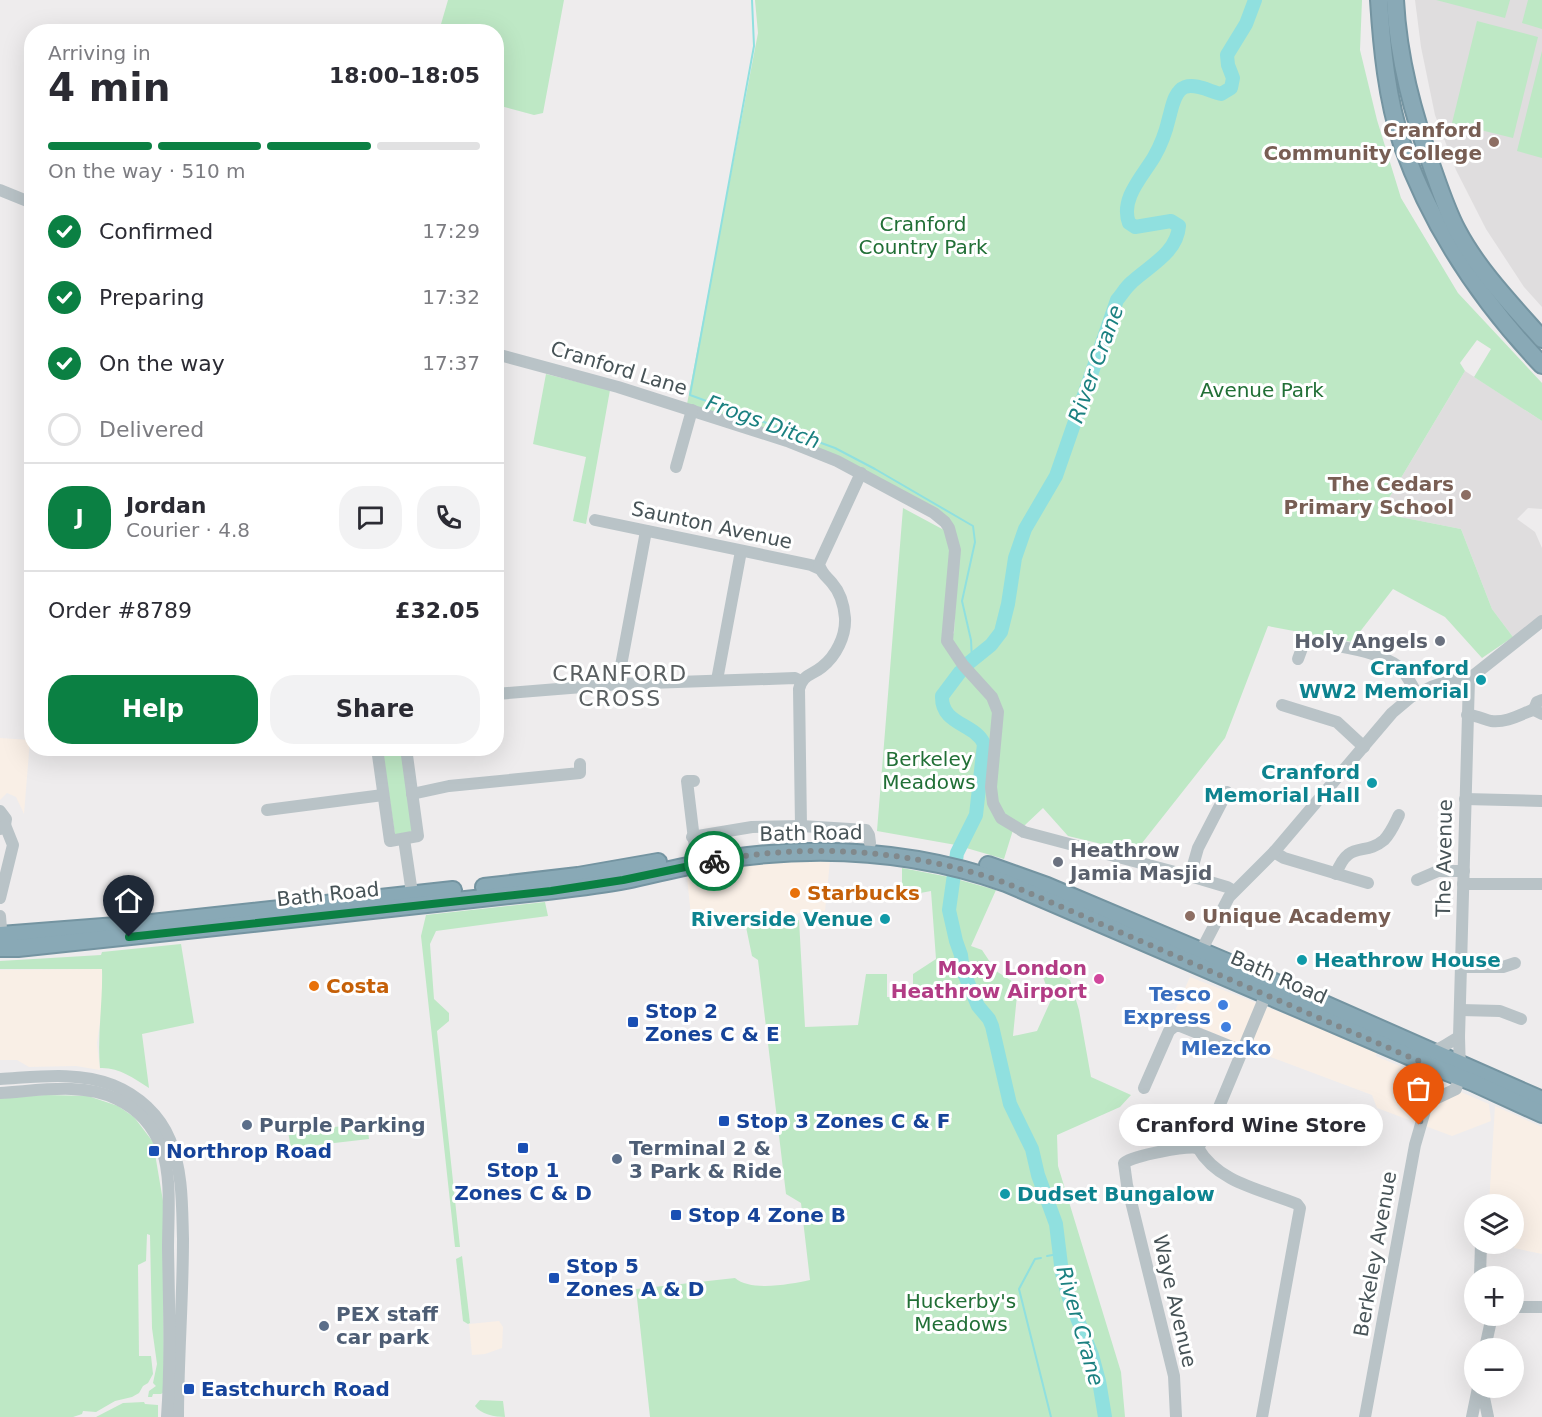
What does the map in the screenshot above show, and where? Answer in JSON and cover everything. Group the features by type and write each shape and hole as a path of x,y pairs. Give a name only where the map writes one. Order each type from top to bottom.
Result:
{"highway":[{"path":"1379,0 1391,98 1402,142 1416,179 1451,250 1475,286 1503,323 1542,365"},
{"path":"1395,0 1397,31 1413,111 1444,201 1457,231 1485,272 1542,339"},
{"name":"Bath Road","path":"1,935 18,948 148,935 413,900 597,884 747,845 838,841 894,845 949,861 1028,879 1201,951 1273,989"},
{"name":"Bath Road","path":"696,859 834,851 949,861"},
{"name":"Bath Road","path":"977,868 1006,883 1273,989 1365,1021 1457,1078 1542,1114"},
{"name":"Bath Road","path":"1457,1078 1542,1100"}],"street":[{"path":"0,190 24,200"},
{"name":"Cranford Lane","path":"504,356 571,373 787,441 837,461 934,513 949,528 955,550 947,641 963,665 992,697 998,712 991,787 993,803 1001,818 1024,832 1190,876"},
{"path":"676,467 692,411"},
{"path":"801,826 799,689 801,681 822,667 836,651 845,628 844,609 839,594 820,569 819,564 861,473"},
{"name":"Saunton Avenue","path":"595,520 820,569"},
{"path":"620,684 620,671 646,531"},
{"path":"717,680 741,551"},
{"path":"1201,951 1234,891 1274,852 1392,713 1410,697 1449,681 1469,679 1542,621"},
{"path":"1298,659 1305,640 1359,651 1385,659 1400,668 1418,694"},
{"path":"504,693 620,684 795,678 801,681"},
{"name":"The Avenue","path":"1457,1078 1461,1010 1469,679"},
{"path":"1282,705 1336,722 1364,747"},
{"path":"1467,715 1478,716 1490,721 1506,721 1540,708"},
{"path":"378,756 390,841 418,836 407,756"},
{"path":"412,794 449,786 580,773 580,764"},
{"path":"687,781 696,859"},
{"path":"1227,792 1198,848 1190,876 1234,891"},
{"path":"267,810 384,795"},
{"path":"1465,799 1542,801"},
{"path":"0,811 5,816 2,827 13,845 0,898"},
{"path":"1336,874 1342,859 1351,851 1385,839 1399,815"},
{"path":"692,837 752,827 801,826 866,830 870,843"},
{"path":"404,839 413,900"},
{"path":"1274,852 1284,858 1368,883"},
{"path":"1417,880 1438,871 1464,871"},
{"path":"1463,884 1542,884"},
{"path":"1462,967 1503,967 1515,963"},
{"path":"1262,1417 1300,1208 1297,1204 1230,1179 1198,1149 1273,989"},
{"path":"1461,1010 1500,1011 1521,1019"},
{"path":"1144,1088 1169,1031 1175,1026 1242,1051"},
{"path":"1457,1078 1428,1100 1423,1094 1417,1072 1424,1056 1459,1037"},
{"path":"0,1079 71,1076 112,1085 142,1102 158,1119 170,1139 180,1176 183,1213 178,1417"},
{"path":"0,1093 74,1090 110,1095 127,1104 142,1117 158,1140 166,1166 168,1196 167,1417"},
{"name":"Berkeley Avenue","path":"1365,1417 1415,1145 1428,1100"},
{"name":"Waye Avenue","path":"1176,1417 1174,1376 1124,1163 1129,1160 1190,1148 1198,1149"},
{"path":"1524,1306 1542,1307"},
{"path":"1473,1417 1478,1398"},
{"path":"1483,1398 1488,1417"}],"shaded area":[{"name":"Cranford Community College","path":"1415,0 1542,0 1542,307 1524,287 1486,229 1456,170 1435,115 1421,47"},
{"name":"The Cedars Primary School","path":"1465,371 1542,421 1542,509 1528,508 1517,519 1535,532 1542,548 1542,615 1513,637 1492,609 1461,529 1380,513"},
{"path":"0,738 24,740 24,756 29,756 24,814 16,797 7,793 0,800"},
{"path":"830,861 825,911 692,926 687,877 726,868 768,863"},
{"path":"102,969 102,1008 97,1043 100,1070 76,1066 29,1067 17,1060 0,1060 0,970"},
{"path":"1190,977 1377,1050 1376,1056 1489,1104 1491,1121 1452,1136 1377,1108 1372,1095 1244,1047 1173,1015"},
{"path":"1495,1106 1542,1127 1542,1254 1524,1250 1524,1194 1490,1194"},
{"path":"499,1321 503,1327 502,1348 485,1354 472,1355 469,1324"}],"green space":[{"path":"448,0 564,0 543,113 534,115 504,107 504,24 441,24"},
{"path":"755,0 1362,0 1360,50 1377,120 1401,198 1458,293 1542,383 1542,421 1474,377 1491,349 1477,340 1460,363 1465,371 1380,513 1461,529 1492,609 1513,637 1482,658 1445,617 1393,589 1352,642 1268,626 1225,738 1135,852 1068,836 1043,808 1025,825 1013,830 1004,859 956,845 877,831 903,508 944,530 951,551 944,641 954,633 958,551 951,525 947,519 927,504 854,465 781,436 687,404 758,33"},
{"path":"1436,0 1510,0 1505,18"},
{"path":"1528,0 1542,0 1542,29 1522,23"},
{"path":"1477,21 1538,37 1513,138 1452,123"},
{"path":"1542,51 1542,158 1517,151"},
{"path":"546,374 610,390 586,524 573,521 586,457 533,444"},
{"path":"383,756 403,756 414,831 395,835"},
{"name":"Huckerby's Meadows","path":"902,868 949,877 996,890 971,946 982,950 996,971 1018,985 1013,1036 1037,1031 1051,1000 1042,974 1048,970 1070,980 1079,1010 1091,1077 1131,1095 1120,1107 1057,1135 1058,1166 1121,1372 1125,1417 650,1417 636,1289 735,1278 751,1285 761,1286 810,1280 801,1203 786,1194 758,960 752,956 746,927 799,920 805,1027 858,1025 866,974 887,974 887,997 913,998 913,974 936,959 931,891 915,894 907,902 902,899"},
{"path":"545,902 548,916 436,931 430,944 434,999 449,1013 449,1021 437,1031 460,1247 455,1247 421,936 426,915"},
{"path":"181,944 194,1023 142,1034 149,1088 119,1071 100,1068 102,969 0,969 0,961 101,955 102,952"},
{"path":"46,1095 88,1096 118,1106 134,1117 153,1142 163,1201 164,1392 148,1397 149,1391 156,1386 153,1383 157,1364 152,1328 150,1235 147,1234 146,1261 138,1265 139,1356 151,1356 153,1374 148,1383 132,1397 115,1401 96,1412 83,1411 82,1414 73,1417 0,1417 0,1098"},
{"path":"367,1123 369,1139 291,1148 287,1126 292,1126 294,1132"},
{"path":"462,1256 470,1323 468,1324 463,1321 456,1259"},
{"path":"480,1400 503,1401 505,1417 492,1416 480,1411 475,1406"},
{"path":"144,1402 158,1405 158,1417 96,1417 123,1403"}],"waterway":[{"name":"Frogs Ditch","path":"752,0 754,46 690,395 835,448 973,526 975,542 962,601 971,640 972,660"},
{"name":"River Crane","path":"965,666 991,645 1001,632 1015,558 1025,529 1056,476 1117,300 1130,284 1168,251 1177,236 1179,226 1171,221 1135,227 1129,223 1127,205 1130,197 1159,148 1178,92 1185,87 1194,86 1221,94 1231,88 1233,78 1227,55 1246,24 1255,0"},
{"name":"River Crane","path":"960,672 942,696 943,706 952,718 974,732 984,744 976,815 957,853 949,910 963,971 978,1006 992,1026 1010,1104 1032,1149 1038,1175 1056,1224 1062,1273 1069,1298 1092,1355 1105,1417"},
{"path":"1047,1256 1058,1254"},
{"path":"1041,1258 1035,1259 1019,1289 1051,1417"}],"way so far":[{"path":"714,861 778,853 834,851 888,854 948,866 1006,883 1419,1061 1418,1079 1423,1094 1428,1100 1419,1125"}],"place":[{"name":"Cranford Community College","path":"1494,142"},
{"name":"The Cedars Primary School","path":"1466,495"},
{"name":"Holy Angels","path":"1440,641"},
{"name":"Cranford WW2 Memorial","path":"1481,680"},
{"name":"Cranford Memorial Hall","path":"1372,783"},
{"name":"Heathrow Jamia Masjid","path":"1058,862"},
{"name":"Starbucks","path":"795,893"},
{"name":"Unique Academy","path":"1190,916"},
{"name":"Riverside Venue","path":"885,919"},
{"name":"Heathrow House","path":"1302,960"},
{"name":"Moxy London Heathrow Airport","path":"1099,979"},
{"name":"Costa","path":"314,986"},
{"name":"Tesco Express","path":"1223,1005"},
{"name":"Stop 2 Zones C & E","path":"633,1022"},
{"name":"Mlezcko","path":"1226,1027"},
{"name":"Stop 3 Zones C & F","path":"724,1121"},
{"name":"Purple Parking","path":"247,1125"},
{"name":"Cranford Wine Store","path":"1419,1125"},
{"name":"Stop 1 Zones C & D","path":"523,1148"},
{"name":"Northrop Road","path":"154,1151"},
{"name":"Terminal 2 & 3 Park & Ride","path":"617,1159"},
{"name":"Dudset Bungalow","path":"1005,1194"},
{"name":"Stop 4 Zone B","path":"676,1215"},
{"name":"Stop 5 Zones A & D","path":"554,1278"},
{"name":"PEX staff car park","path":"324,1326"},
{"name":"Eastchurch Road","path":"189,1389"}],"district":[{"name":"CRANFORD CROSS","path":"620,686"}],"route":[{"path":"129,937 551,891 623,880 714,861"}],"park label":[{"name":"Cranford Country Park","path":"923,236"},
{"name":"Avenue Park","path":"1262,390"},
{"name":"Berkeley Meadows","path":"929,770"}]}
